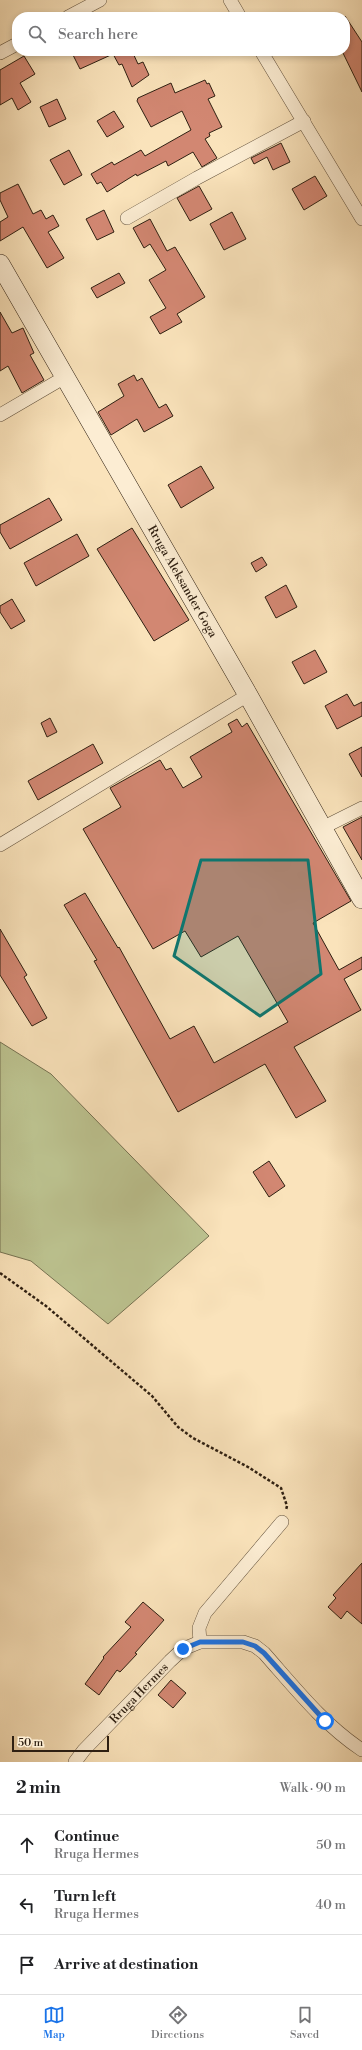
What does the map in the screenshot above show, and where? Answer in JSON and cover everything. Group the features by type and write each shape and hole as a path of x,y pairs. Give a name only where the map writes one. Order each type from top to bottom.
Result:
{"main road":[{"name":"Rruga Aleksander Goga","path":"0,264 248,695 362,899"}],"street":[{"path":"77,12 100,0"},
{"path":"230,0 237,12"},
{"path":"0,53 12,47"},
{"path":"264,56 362,220"},
{"path":"127,218 197,178 304,121"},
{"path":"0,415 65,377"},
{"path":"0,845 248,695"},
{"path":"322,828 362,808"},
{"path":"200,1642 199,1628 205,1614 282,1522"},
{"name":"Rruga Hermes","path":"75,1762 84,1750 170,1661 183,1649 200,1642 243,1642 255,1646 264,1653 325,1721 339,1734 362,1750"}],"path":[{"path":"0,1273 46,1306 152,1396 178,1427 192,1438 248,1467 281,1488 287,1506 282,1522"}],"highlighted area":[{"path":"201,860 308,860 321,974 260,1016 174,956"}],"green space":[{"path":"0,1042 51,1074 209,1236 108,1324 31,1261 0,1252"}],"building":[{"path":"350,24 362,42 362,92 344,56 350,56"},
{"path":"24,56 35,74 20,83 31,102 18,110 12,98 0,105 0,70"},
{"path":"74,56 109,56 80,69"},
{"path":"114,56 134,56 138,64 143,62 149,75 132,87 122,64 119,65"},
{"path":"205,80 207,84 209,83 215,96 208,99 222,127 209,133 210,136 205,139 217,158 202,167 193,152 168,166 166,161 137,176 136,174 107,192 101,182 97,184 91,174 112,162 114,165 141,150 145,156 191,130 182,111 151,127 137,101 138,98 171,83 175,93"},
{"path":"57,99 66,119 49,127 40,107"},
{"path":"114,111 124,127 107,137 97,121"},
{"path":"281,143 290,162 273,170 267,157 254,164 251,158"},
{"path":"69,150 82,175 64,185 50,160"},
{"path":"315,176 327,196 304,210 292,189"},
{"path":"18,184 33,214 41,210 46,219 53,215 59,226 48,232 64,258 47,268 23,227 0,241 0,222 8,217 0,200 0,193"},
{"path":"199,186 212,209 190,221 177,198"},
{"path":"104,210 114,232 97,240 86,219"},
{"path":"232,212 246,239 224,250 210,224"},
{"path":"150,219 167,251 175,247 205,297 177,314 182,322 160,334 150,317 166,308 149,280 166,270 150,244 144,248 133,228"},
{"path":"119,273 125,283 97,298 91,288"},
{"path":"0,312 12,333 23,328 34,353 30,355 44,380 22,393 8,366 0,371"},
{"path":"134,375 137,381 142,378 159,408 166,404 173,416 144,432 137,419 111,435 98,412 124,396 118,384"},
{"path":"201,466 214,488 181,508 168,485"},
{"path":"49,498 62,520 10,549 0,532 0,525"},
{"path":"132,528 189,620 154,641 97,549"},
{"path":"77,534 89,556 36,586 24,563"},
{"path":"262,557 267,565 256,572 251,563"},
{"path":"286,585 297,607 276,618 265,597"},
{"path":"12,599 25,621 11,629 0,612 0,606"},
{"path":"315,650 327,672 304,684 292,662"},
{"path":"347,694 354,706 362,702 362,716 337,729 325,706"},
{"path":"50,718 57,732 47,737 41,723"},
{"path":"237,719 242,727 247,723 351,901 313,923 339,970 362,957 362,969 344,979 361,1010 294,1047 326,1101 296,1118 265,1064 178,1112 94,961 97,960 64,905 85,893 118,948 119,947 170,1039 194,1026 214,1063 288,1022 238,936 201,957 185,931 153,949 83,829 121,807 110,788 160,760 166,770 171,768 183,788 202,777 190,757 232,732 228,724"},
{"path":"93,744 103,763 38,800 28,781"},
{"path":"362,747 362,777 349,754"},
{"path":"362,817 362,860 343,827"},
{"path":"0,929 27,975 24,977 47,1018 32,1026 0,975"},
{"path":"269,1161 285,1186 269,1197 253,1172"},
{"path":"362,1563 362,1624 347,1611 341,1619 328,1607 336,1598 333,1595"},
{"path":"143,1602 164,1620 135,1653 137,1654 120,1672 117,1670 99,1695 85,1684 104,1658 103,1657 131,1627 125,1622"},
{"path":"171,1680 186,1693 173,1708 158,1695"}],"route":[{"path":"183,1649 200,1642 243,1642 255,1646 264,1653 325,1721"}]}
